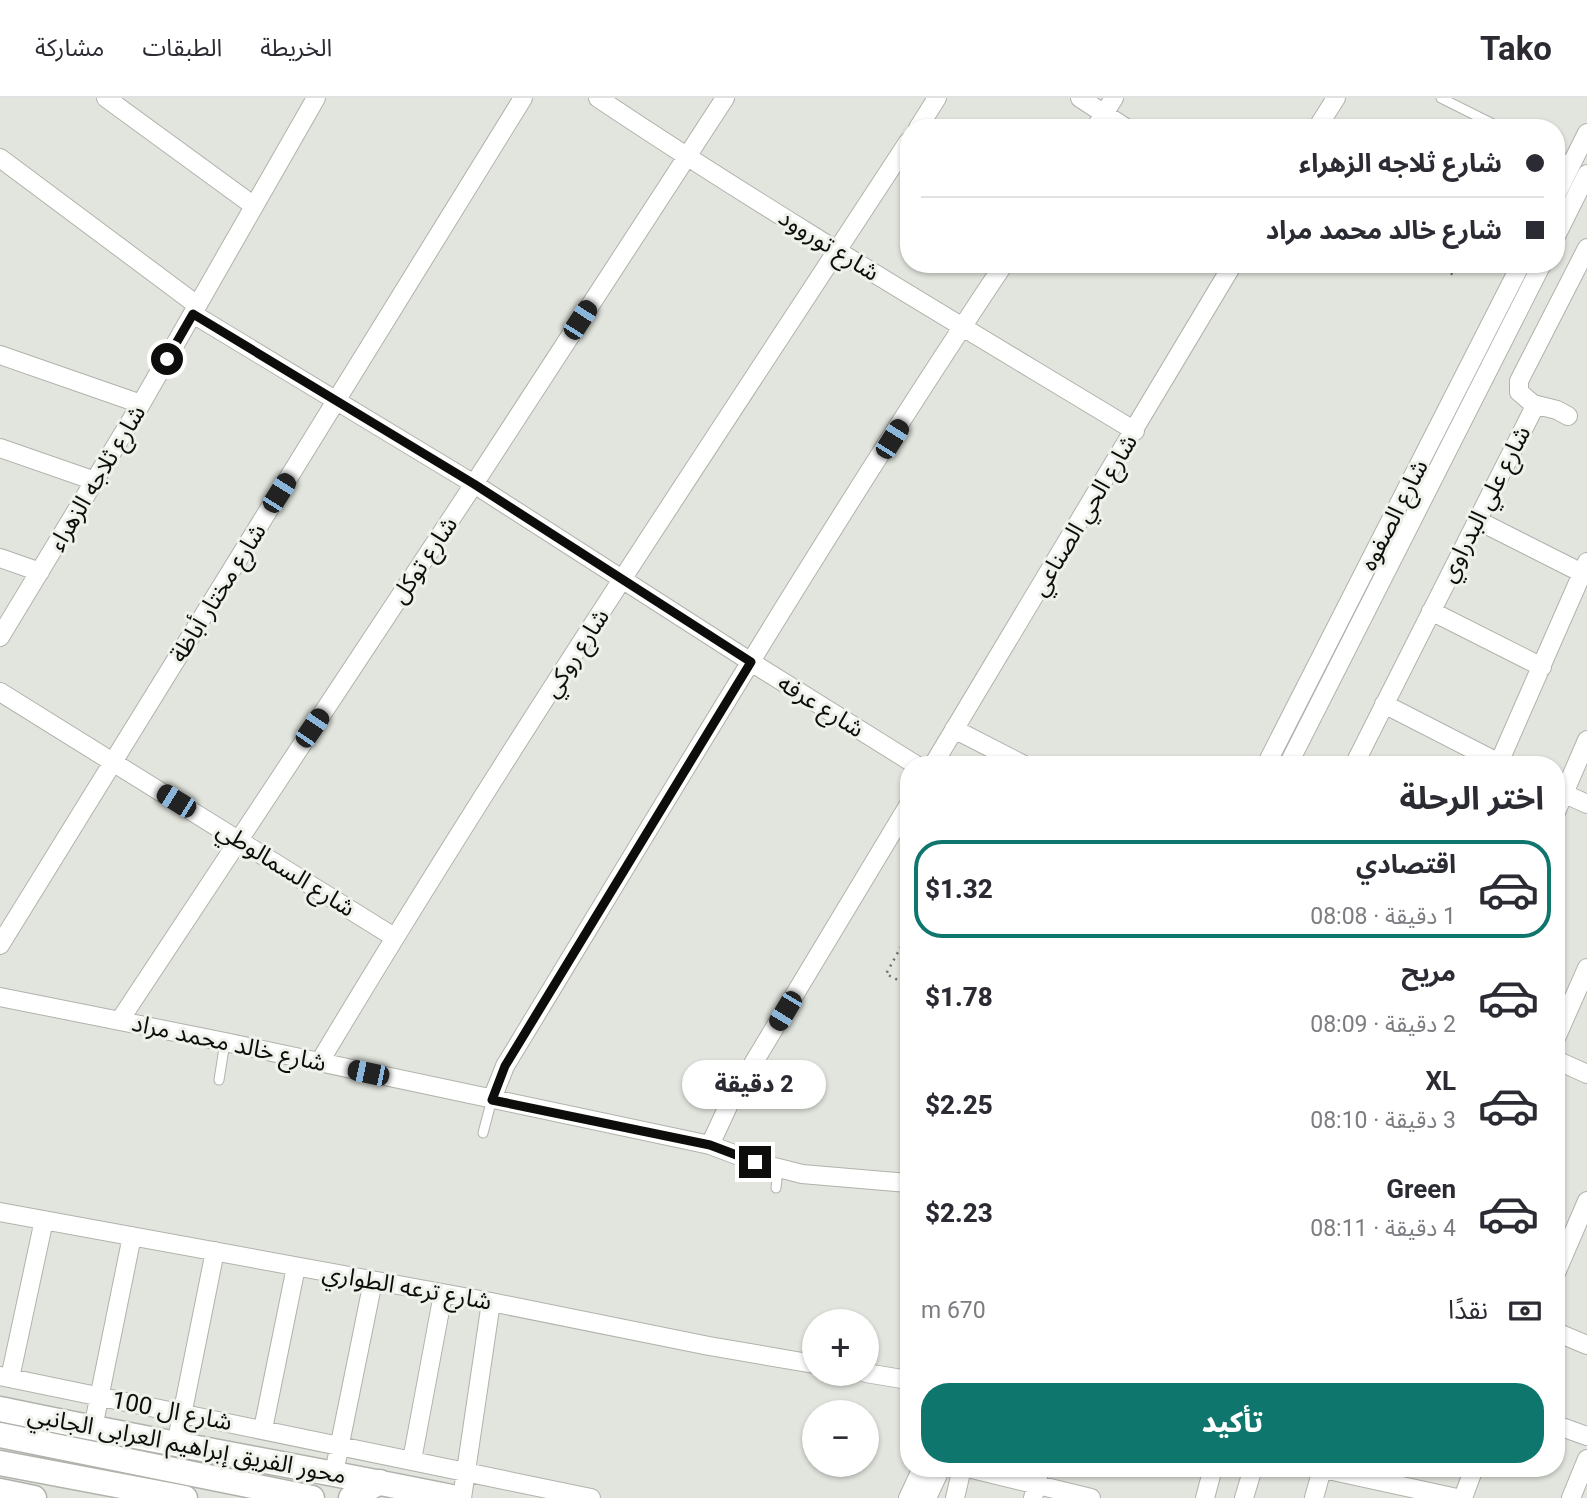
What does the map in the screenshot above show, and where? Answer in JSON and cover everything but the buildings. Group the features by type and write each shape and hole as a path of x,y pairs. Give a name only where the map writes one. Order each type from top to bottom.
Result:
{"main road":[{"name":"محور الفريق إبراهيم العرابى الجانبي","path":"0,1409 456,1498"},
{"path":"0,1435 312,1498"},
{"path":"0,1463 184,1498"},
{"path":"351,1498 380,1482"},
{"path":"0,1491 34,1498"}],"street":[{"path":"106,98 254,206"},
{"name":"شارع ثلاجه الزهراء","path":"0,637 141,404 316,98"},
{"name":"شارع مختار أباظة","path":"0,945 523,98"},
{"name":"شارع توروود","path":"598,98 837,251 1135,432"},
{"name":"شارع توكل","path":"120,1020 725,98"},
{"path":"924,119 937,98"},
{"path":"1080,98 1098,119"},
{"path":"1101,119 1114,98"},
{"path":"1323,119 1336,98"},
{"path":"1565,158 1587,134"},
{"name":"شارع روكي","path":"318,1062 394,937 623,579 900,154"},
{"name":"شارع عرفه","path":"0,158 195,309 336,401 474,484 902,756"},
{"path":"1565,218 1587,174"},
{"name":"شارع علي البدراوي","path":"1358,756 1533,410 1533,404 1519,392 1519,381 1587,248"},
{"path":"492,1100 505,1066 751,662 998,273"},
{"name":"شارع الحي الصناعي","path":"938,756 1135,432 1228,273"},
{"name":"شارع الصفوه","path":"1271,756 1516,273"},
{"name":"شارع الصفوه","path":"1293,756 1537,273"},
{"path":"0,355 141,404"},
{"path":"1533,404 1544,405 1568,416"},
{"path":"0,448 95,481"},
{"path":"1478,520 1584,568 1503,756"},
{"path":"0,558 40,572"},
{"path":"1431,611 1542,667"},
{"name":"شارع السمالوطي","path":"0,692 394,937"},
{"path":"1384,704 1485,756"},
{"path":"954,729 1006,756"},
{"path":"1565,782 1587,740"},
{"path":"1565,793 1587,804"},
{"path":"710,1145 730,1102 900,819"},
{"path":"1565,1018 1587,968"},
{"name":"شارع خالد محمد مراد","path":"0,997 225,1041 710,1145 778,1169 826,1178 900,1183"},
{"path":"1565,1064 1587,1074"},
{"path":"1565,1252 1587,1201"},
{"name":"شارع ترعه الطواري","path":"0,1212 802,1362"},
{"path":"5,1377 44,1220"},
{"path":"93,1428 132,1236"},
{"path":"176,1445 215,1251"},
{"path":"263,1429 296,1267"},
{"path":"334,1473 373,1281"},
{"path":"412,1460 443,1294"},
{"path":"462,1498 491,1302"},
{"path":"1565,1336 1587,1345"},
{"path":"879,1375 900,1379"},
{"name":"شارع ال 100","path":"5,1377 591,1498"},
{"path":"1565,1428 1587,1436"},
{"path":"1571,1498 1587,1459"},
{"path":"908,1498 918,1477"},
{"path":"927,1498 937,1477"},
{"path":"956,1498 960,1477"},
{"path":"1006,1477 1091,1498"},
{"path":"1205,1498 1211,1477"},
{"path":"1244,1498 1250,1477"},
{"path":"1314,1498 1318,1477"},
{"path":"1373,1477 1389,1491 1457,1498"},
{"path":"1463,1498 1471,1477"}],"lane":[{"path":"1441,98 1483,119"},
{"path":"219,1080 225,1041"},
{"path":"483,1133 492,1100"},
{"path":"776,1188 778,1169"}],"path":[{"path":"900,949 886,974 900,981"}],"route":[{"path":"167,359 193,314 474,484 751,662 505,1066 492,1100 710,1145 755,1162"}]}
